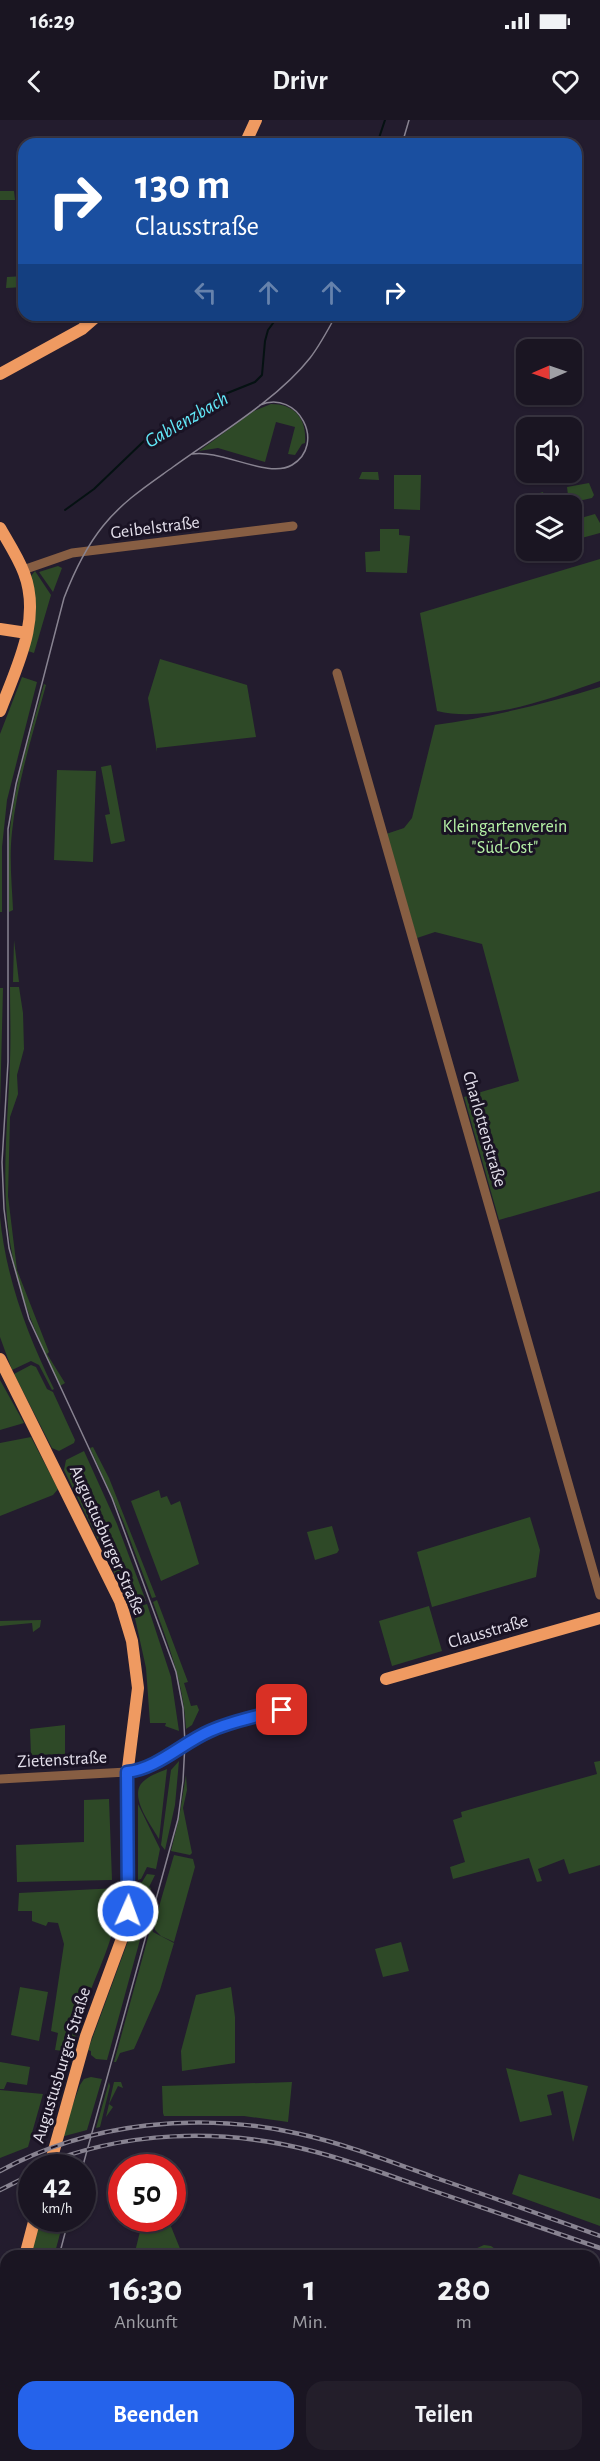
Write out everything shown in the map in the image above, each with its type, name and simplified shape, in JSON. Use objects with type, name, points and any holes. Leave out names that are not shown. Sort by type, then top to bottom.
[{"type":"main road","points":[[248,138],[256,120]]},
{"type":"main road","points":[[0,374],[82,329],[91,321]]},
{"type":"main road","points":[[0,528],[23,570],[30,602],[23,653],[0,711]]},
{"type":"main road","points":[[0,629],[27,633]]},
{"type":"main road","name":"Augustusburger Straße","points":[[0,1359],[114,1588],[127,1623],[137,1672],[138,1688],[127,1772],[129,1883],[127,1921],[86,2036],[53,2154]]},
{"type":"main road","name":"Clausstraße","points":[[386,1679],[600,1618]]},
{"type":"main road","points":[[127,1772],[158,1761],[181,1745],[211,1730],[282,1710]]},
{"type":"main road","points":[[27,2250],[31,2232]]},
{"type":"street","name":"Geibelstraße","points":[[23,570],[72,553],[293,526]]},
{"type":"street","name":"Charlottenstraße","points":[[337,673],[600,1595]]},
{"type":"street","name":"Zietenstraße","points":[[0,1779],[127,1772]]},
{"type":"green space","points":[[0,191],[14,191],[15,200],[0,200]]},
{"type":"green space","points":[[18,276],[18,287],[6,288],[7,277]]},
{"type":"green space","points":[[271,404],[293,410],[301,420],[305,443],[295,455],[288,454],[295,427],[276,422],[265,462],[218,448],[199,451],[254,411]]},
{"type":"green space","points":[[362,472],[378,472],[379,480],[359,479]]},
{"type":"green space","points":[[394,475],[421,475],[420,510],[394,509]]},
{"type":"green space","points":[[589,483],[594,495],[592,498],[582,500],[582,495],[568,495],[567,487]]},
{"type":"green space","points":[[595,514],[600,523],[600,533],[582,538],[582,518]]},
{"type":"green space","points":[[380,529],[399,529],[399,535],[410,536],[407,573],[366,572],[365,552],[380,551]]},
{"type":"green space","points":[[600,559],[600,681],[520,707],[477,714],[437,711],[420,613]]},
{"type":"green space","points":[[58,566],[62,568],[53,592],[39,572]]},
{"type":"green space","points":[[35,571],[51,595],[34,653],[28,651],[31,576]]},
{"type":"green space","points":[[160,659],[247,685],[256,737],[157,748],[157,752],[148,698]]},
{"type":"green space","points":[[22,677],[37,682],[7,800],[2,847],[2,912],[0,912],[0,734]]},
{"type":"green space","points":[[44,684],[46,685],[26,758],[14,814],[11,852],[13,910],[9,912],[9,850],[12,811],[24,756]]},
{"type":"green space","name":"Kleingartenverein \"Süd-Ost\"","points":[[600,687],[600,1191],[499,1220],[464,1097],[519,1081],[482,944],[435,932],[417,938],[386,834],[404,828],[412,818],[435,725],[518,709]]},
{"type":"green space","points":[[111,765],[125,841],[111,844],[105,815],[110,814],[101,767]]},
{"type":"green space","points":[[57,770],[96,771],[93,862],[54,860]]},
{"type":"green space","points":[[14,940],[19,982],[13,982]]},
{"type":"green space","points":[[10,987],[19,987],[23,1013],[24,1049],[17,1075],[18,1094],[10,1117],[8,1196],[17,1270],[49,1352],[47,1354],[65,1383],[60,1386],[24,1301],[11,1248],[5,1178]]},
{"type":"green space","points":[[0,988],[3,988],[0,1109]]},
{"type":"green space","points":[[0,1217],[7,1262],[19,1305],[54,1389],[52,1390],[39,1365],[31,1361],[12,1370],[0,1337]]},
{"type":"green space","points":[[31,1365],[36,1367],[47,1389],[53,1392],[75,1440],[74,1443],[59,1451],[52,1448],[14,1374]]},
{"type":"green space","points":[[0,1380],[24,1423],[0,1430]]},
{"type":"green space","points":[[31,1437],[58,1489],[53,1495],[0,1516],[0,1443]]},
{"type":"green space","points":[[93,1447],[109,1478],[156,1597],[152,1598],[123,1521],[90,1448]]},
{"type":"green space","points":[[84,1451],[117,1524],[146,1601],[128,1601],[64,1470],[66,1460]]},
{"type":"green space","points":[[159,1490],[161,1498],[167,1496],[171,1505],[180,1501],[199,1564],[161,1581],[131,1501]]},
{"type":"green space","points":[[530,1517],[540,1550],[536,1577],[432,1607],[417,1552]]},
{"type":"green space","points":[[332,1526],[339,1550],[337,1553],[315,1560],[307,1532]]},
{"type":"green space","points":[[157,1600],[188,1682],[184,1683],[191,1706],[197,1705],[199,1710],[192,1725],[186,1729],[179,1680],[153,1602]]},
{"type":"green space","points":[[147,1604],[171,1677],[179,1731],[165,1726],[166,1723],[150,1723],[146,1668],[133,1609]]},
{"type":"green space","points":[[429,1606],[442,1651],[392,1666],[379,1621]]},
{"type":"green space","points":[[41,1620],[40,1627],[33,1632],[32,1623],[0,1626],[0,1621]]},
{"type":"green space","points":[[65,1725],[65,1754],[31,1755],[30,1729]]},
{"type":"green space","points":[[179,1761],[175,1805],[165,1850],[161,1845],[171,1770]]},
{"type":"green space","points":[[600,1761],[600,1865],[569,1874],[564,1859],[538,1869],[542,1881],[537,1882],[529,1858],[453,1879],[450,1867],[465,1862],[453,1820],[462,1817],[461,1812],[597,1774],[594,1762]]},
{"type":"green space","points":[[167,1769],[159,1839],[142,1809],[138,1793],[145,1780]]},
{"type":"green space","points":[[186,1775],[187,1790],[183,1808],[192,1853],[190,1855],[171,1851]]},
{"type":"green space","points":[[109,1799],[112,1880],[17,1882],[16,1845],[84,1842],[84,1800]]},
{"type":"green space","points":[[138,1804],[160,1849],[156,1869],[147,1867],[141,1879],[138,1880]]},
{"type":"green space","points":[[174,1855],[193,1859],[195,1867],[174,1942],[161,1936],[155,1930],[154,1924]]},
{"type":"green space","points":[[147,1874],[155,1875],[149,1887],[151,1888],[147,1901],[138,1898],[138,1883],[142,1882]]},
{"type":"green space","points":[[118,1888],[112,1934],[86,2003],[71,2052],[55,2050],[58,2033],[51,2031],[64,1944],[58,1923],[48,1922],[46,1926],[32,1921],[32,1911],[18,1911],[19,1893]]},
{"type":"green space","points":[[135,1902],[149,1907],[107,2060],[96,2059],[88,2050],[131,1933]]},
{"type":"green space","points":[[152,1923],[153,1932],[174,1943],[160,1990],[134,2049],[120,2053],[114,2062]]},
{"type":"green space","points":[[401,1942],[409,1971],[383,1977],[375,1949]]},
{"type":"green space","points":[[20,1987],[48,1992],[39,2041],[11,2035]]},
{"type":"green space","points":[[231,1987],[235,2017],[235,2063],[182,2071],[181,2051],[196,1995]]},
{"type":"green space","points":[[0,2062],[30,2067],[27,2085],[7,2082],[4,2089],[0,2089]]},
{"type":"green space","points":[[506,2068],[588,2086],[573,2142],[563,2091],[547,2095],[552,2115],[520,2122]]},
{"type":"green space","points":[[91,2077],[102,2079],[87,2130],[61,2137],[80,2085],[84,2079]]},
{"type":"green space","points":[[109,2082],[100,2127],[96,2128]]},
{"type":"green space","points":[[114,2082],[121,2082],[123,2088],[118,2086],[109,2104],[113,2107],[106,2117]]},
{"type":"green space","points":[[292,2082],[288,2122],[244,2116],[164,2116],[163,2113],[162,2086]]},
{"type":"green space","points":[[0,2090],[43,2094],[28,2147],[0,2158]]},
{"type":"green space","points":[[519,2174],[600,2199],[600,2226],[512,2194]]},
{"type":"green space","points":[[36,2232],[60,2232],[56,2250],[32,2250]]},
{"type":"green space","points":[[140,2232],[173,2232],[181,2250],[135,2250]]},
{"type":"green space","points":[[484,2245],[497,2250],[473,2250]]},
{"type":"waterway","name":"Gablenzbach","points":[[379,138],[385,120]]},
{"type":"waterway","name":"Gablenzbach","points":[[65,510],[94,489],[145,440],[161,433],[215,398],[255,382],[262,375],[265,341],[268,330],[275,321]]},
{"type":"tram line","points":[[404,138],[409,120]]},
{"type":"tram line","points":[[86,2154],[178,1819],[185,1743],[183,1708],[176,1672],[112,1498],[29,1319],[9,1248],[4,1209],[2,1162],[8,1062],[8,829],[16,784],[64,598],[91,542],[111,517],[136,494],[264,403],[281,388],[310,358],[333,321]]},
{"type":"tram line","points":[[192,454],[216,456],[270,468],[292,465],[302,456],[307,445],[307,433],[303,421],[296,411],[286,405],[274,402],[260,405]]},
{"type":"tram line","points":[[61,2250],[65,2232]]},
{"type":"railway","points":[[0,2171],[35,2154],[71,2141],[146,2125],[224,2123],[262,2127],[317,2138],[350,2148],[600,2236]]},
{"type":"railway","points":[[72,2154],[103,2146],[174,2136],[209,2136],[281,2144],[344,2160],[600,2248]]},
{"type":"railway","points":[[0,2190],[18,2181]]},
{"type":"route","points":[[128,1911],[127,1772],[158,1761],[181,1745],[211,1730],[282,1710]]}]
